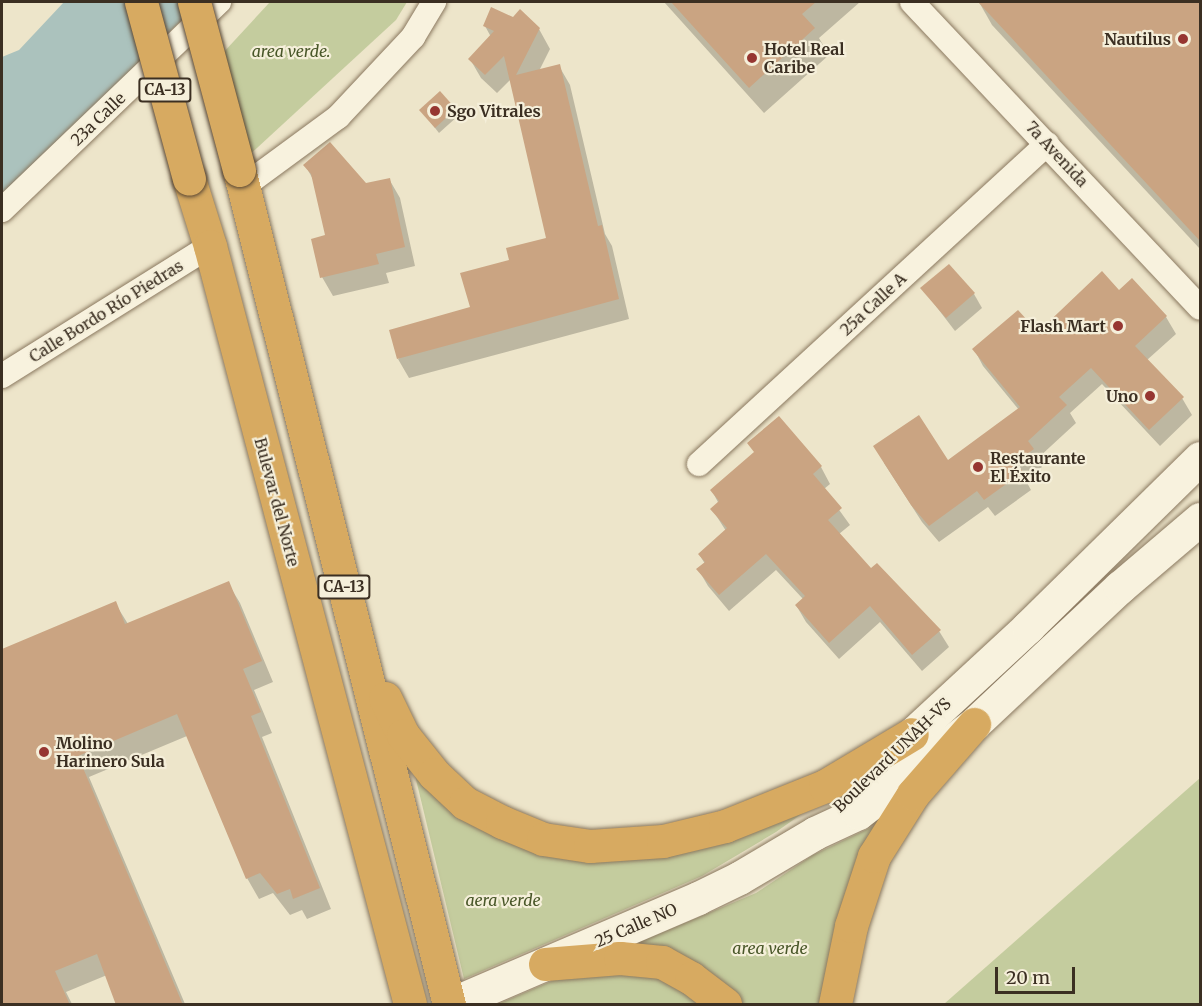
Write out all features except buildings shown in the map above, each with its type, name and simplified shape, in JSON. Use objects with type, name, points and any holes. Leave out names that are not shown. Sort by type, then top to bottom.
[{"type":"highway","name":"Bulevar del Norte","points":[[141,2],[189,179],[210,246],[410,1005]]},
{"type":"highway","name":"CA-13","points":[[194,2],[242,178],[450,1005]]},
{"type":"highway","points":[[359,645],[403,735],[434,774],[465,802],[502,822],[543,839],[590,846],[652,842],[725,826],[825,786],[912,734]]},
{"type":"highway","points":[[835,1005],[851,926],[874,856],[913,794],[974,724]]},
{"type":"highway","points":[[536,968],[620,958],[662,962],[691,978],[725,1005]]},
{"type":"main road","name":"Boulevard UNAH-VS","points":[[815,833],[844,798],[1028,627],[1200,458]]},
{"type":"main road","name":"Boulevard UNAH-VS","points":[[815,833],[858,813],[974,724],[1120,587],[1200,519]]},
{"type":"main road","name":"25 Calle NO","points":[[450,1005],[699,898],[739,878],[815,833]]},
{"type":"street","name":"23a Calle","points":[[2,210],[219,2]]},
{"type":"street","points":[[242,178],[338,117],[412,37],[434,2]]},
{"type":"street","name":"7a Avenida","points":[[912,2],[1200,308]]},
{"type":"street","name":"25a Calle A","points":[[699,464],[1047,144]]},
{"type":"street","name":"Calle Bordo Río Piedras","points":[[3,374],[210,246]]},
{"type":"green space","name":"area verde.","points":[[270,2],[407,2],[396,20],[245,159],[222,54]]},
{"type":"green space","name":"aera verde","points":[[413,767],[521,848],[813,806],[776,832],[702,876],[464,979]]},
{"type":"green space","points":[[1200,778],[1200,1004],[944,1004]]},
{"type":"green space","name":"area verde","points":[[878,824],[821,1004],[737,1004],[630,946],[756,893],[813,855]]},
{"type":"green space","points":[[573,972],[660,974],[707,1004],[498,1004]]},
{"type":"water","points":[[64,2],[200,2],[2,195],[2,57],[19,50]]},
{"type":"place","name":"Nautilus","points":[[1183,39]]},
{"type":"place","name":"Hotel Real Caribe","points":[[752,58]]},
{"type":"place","name":"Sgo Vitrales","points":[[435,111]]},
{"type":"place","name":"Flash Mart","points":[[1118,326]]},
{"type":"place","name":"Uno","points":[[1150,396]]},
{"type":"place","name":"Restaurante El Éxito","points":[[978,467]]},
{"type":"place","name":"Molino Harinero Sula","points":[[44,752]]}]
